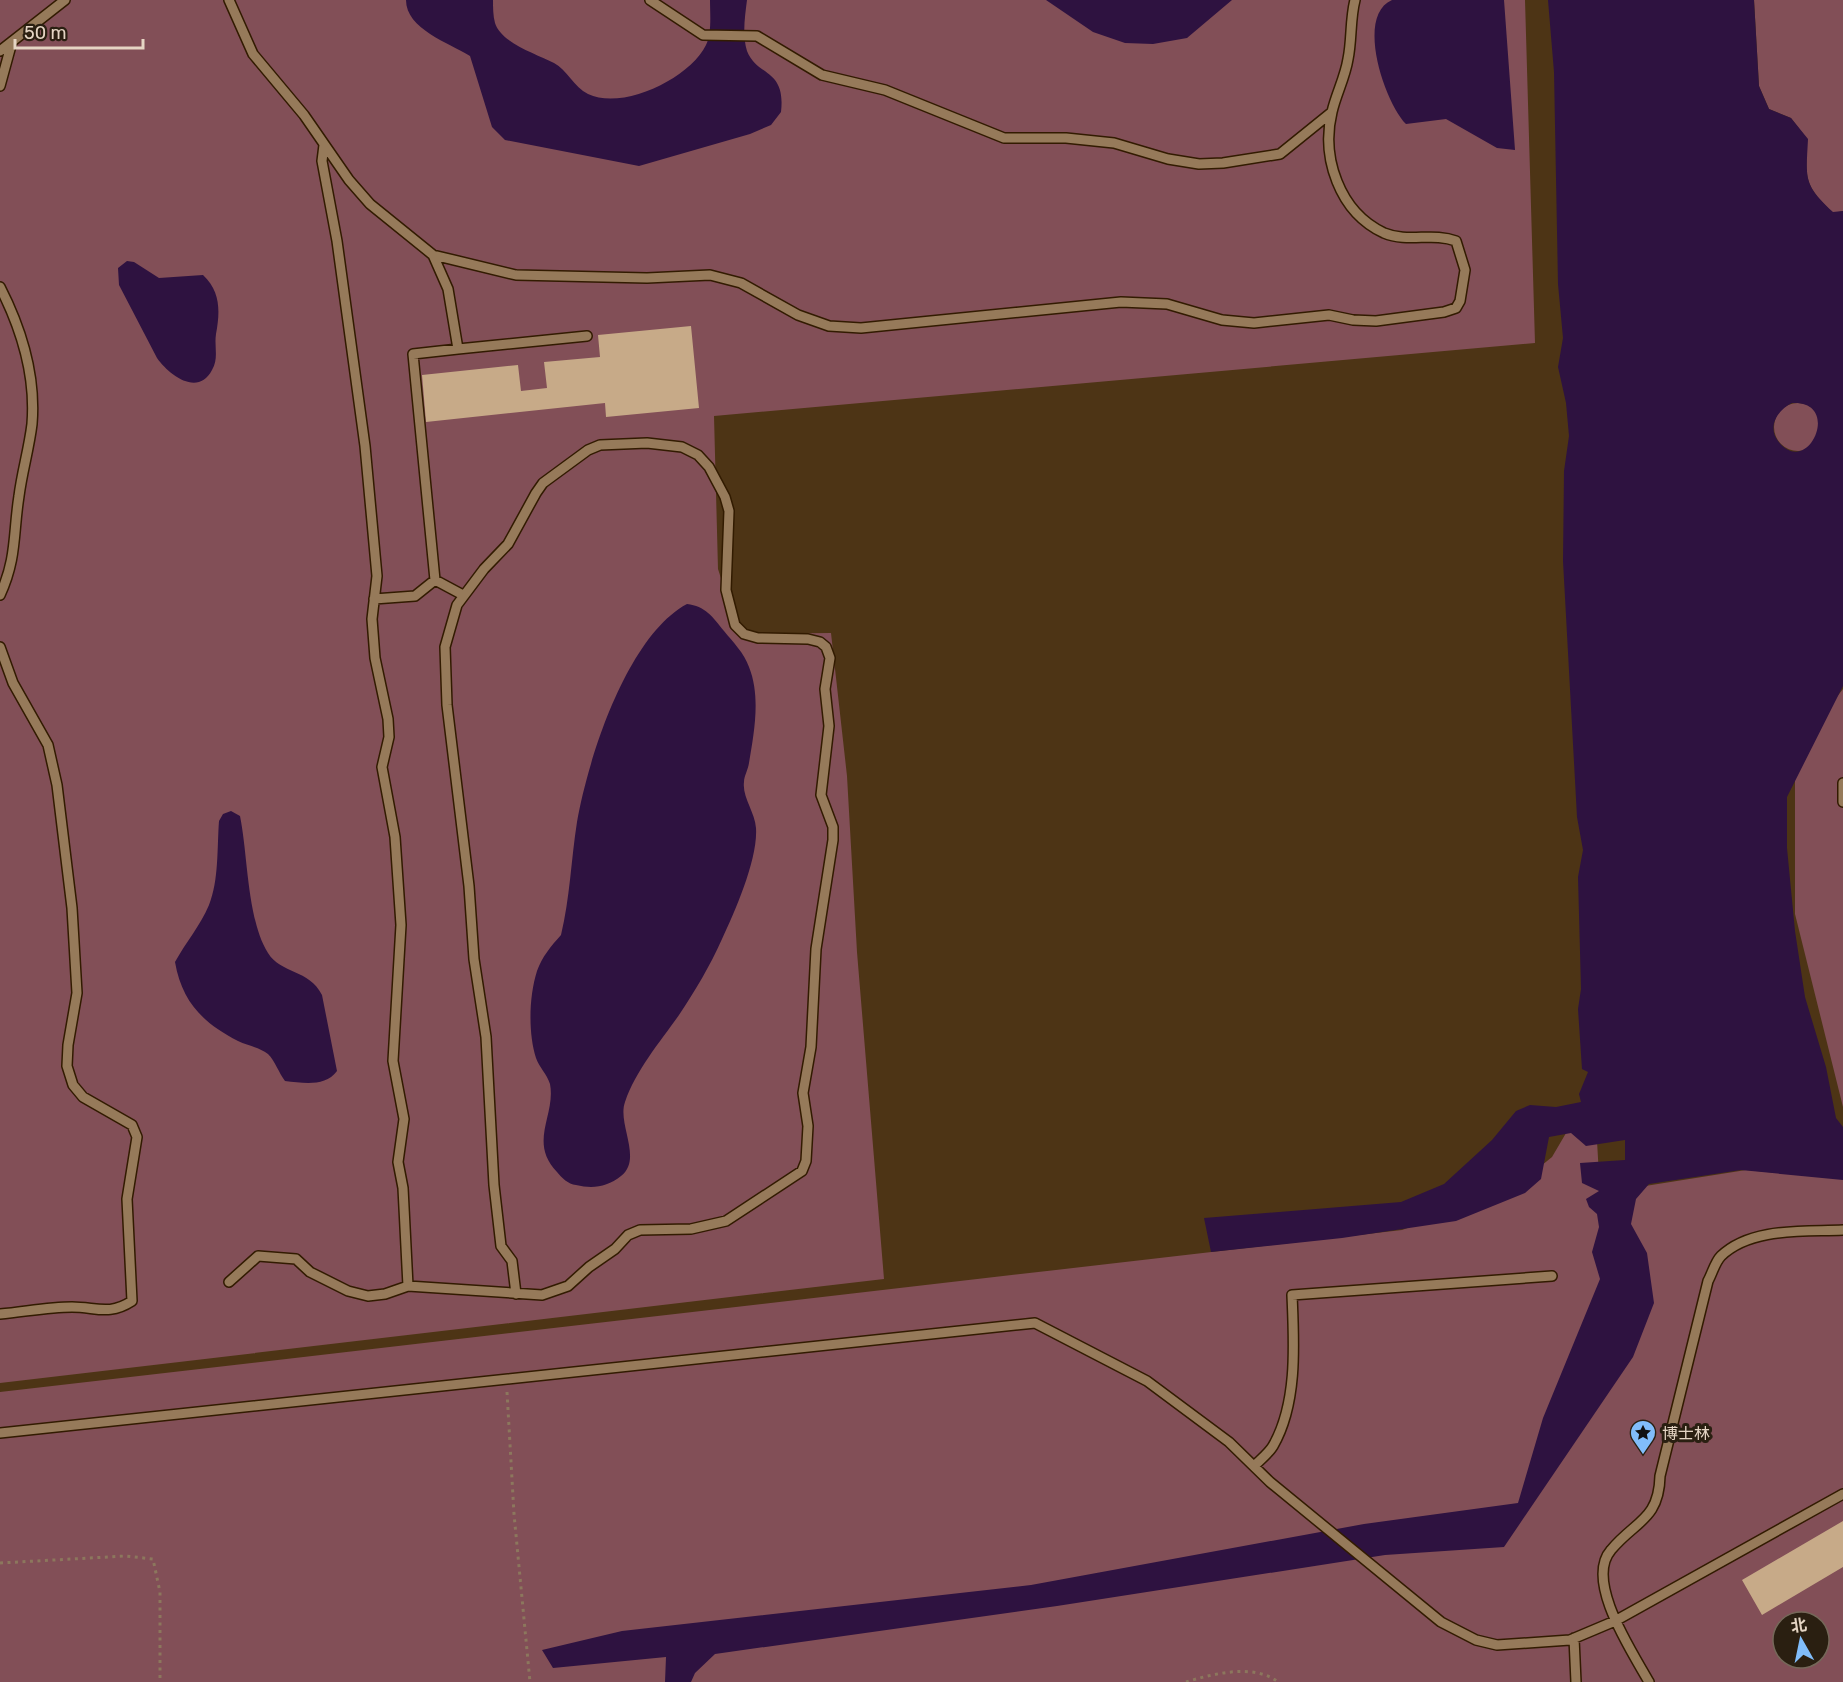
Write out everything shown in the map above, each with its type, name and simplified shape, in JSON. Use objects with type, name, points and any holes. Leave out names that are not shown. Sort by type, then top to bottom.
[{"type":"lane","points":[[0,51],[65,0]]},
{"type":"lane","points":[[229,0],[253,54],[304,116],[324,146],[370,204],[434,255],[516,275],[636,278],[711,275],[741,283],[798,315],[829,326],[861,328],[1121,302],[1167,304],[1222,320],[1254,323],[1329,315],[1353,320],[1376,321],[1444,312],[1456,308],[1460,301],[1465,270],[1456,241],[1445,237],[1401,238],[1382,232],[1354,208],[1340,191],[1332,172],[1329,136],[1332,112],[1348,58],[1355,0]]},
{"type":"lane","points":[[650,0],[703,35],[749,34],[788,52],[822,75],[885,90],[1004,138],[1019,140],[1066,138],[1114,143],[1168,159],[1199,164],[1280,154],[1332,112]]},
{"type":"lane","points":[[0,86],[3,68],[12,42]]},
{"type":"lane","points":[[324,146],[322,161],[337,241],[365,446],[377,576],[372,619],[375,658],[388,719],[389,737],[382,767],[395,837],[401,925],[392,1042],[393,1061],[404,1119],[398,1162],[405,1207],[408,1286]]},
{"type":"lane","points":[[434,255],[448,289],[458,349]]},
{"type":"lane","points":[[0,287],[24,344],[33,388],[32,424],[19,496],[14,556],[0,595]]},
{"type":"lane","points":[[435,580],[413,354],[586,336]]},
{"type":"lane","points":[[229,1282],[258,1256],[296,1259],[310,1272],[348,1291],[368,1296],[386,1294],[408,1286],[516,1294],[542,1295],[568,1286],[628,1235],[640,1230],[691,1229],[726,1221],[802,1171],[806,1161],[808,1126],[803,1093],[811,1047],[816,949],[833,827],[821,795],[828,726],[825,689],[830,658],[826,647],[820,642],[808,639],[758,638],[744,634],[735,625],[726,590],[729,511],[725,497],[709,466],[698,455],[682,447],[620,443],[600,445],[588,450],[543,483],[508,544],[463,595],[449,625],[445,647],[447,705],[470,886],[474,959],[486,1036],[494,1185],[501,1246],[512,1261],[516,1294]]},
{"type":"lane","points":[[374,599],[415,596],[435,580]]},
{"type":"lane","points":[[435,580],[463,595]]},
{"type":"lane","points":[[0,647],[13,683],[48,745],[57,784],[72,908],[77,993],[68,1045],[70,1076],[73,1085],[83,1097],[132,1125],[137,1137],[127,1199],[132,1301],[120,1309],[106,1311],[72,1307],[0,1314]]},
{"type":"lane","points":[[1843,783],[1843,802]]},
{"type":"lane","points":[[1649,1682],[1615,1621],[1605,1591],[1604,1563],[1610,1551],[1651,1512],[1660,1494],[1660,1476],[1708,1281],[1719,1257],[1736,1246],[1762,1235],[1843,1230]]},
{"type":"lane","points":[[1254,1466],[1273,1446],[1289,1398],[1294,1330],[1292,1295],[1552,1276]]},
{"type":"lane","points":[[0,1433],[1035,1323],[1147,1381],[1229,1442],[1254,1466],[1441,1622],[1476,1640],[1497,1645],[1574,1638],[1615,1621],[1843,1494]]},
{"type":"lane","points":[[1574,1638],[1576,1682]]},
{"type":"path","points":[[506,1379],[514,1514],[530,1682]]},
{"type":"path","points":[[0,1563],[125,1556],[153,1559],[160,1592],[160,1682]]},
{"type":"path","points":[[1186,1682],[1216,1673],[1268,1674],[1278,1682]]},
{"type":"shaded area","points":[[0,0],[1525,0],[1535,343],[714,416],[718,569],[739,634],[831,633],[847,776],[857,952],[884,1279],[0,1383]]},
{"type":"shaded area","points":[[406,0],[493,0],[495,23],[504,36],[520,47],[559,66],[588,94],[602,98],[619,98],[654,88],[686,69],[698,57],[709,35],[710,0],[747,0],[745,45],[757,65],[775,80],[781,98],[781,112],[771,125],[750,134],[639,166],[505,140],[492,127],[470,56],[421,27],[408,10]]},
{"type":"shaded area","points":[[1046,0],[1232,0],[1187,38],[1153,44],[1125,43],[1093,32]]},
{"type":"shaded area","points":[[1392,0],[1504,0],[1515,150],[1497,148],[1446,119],[1406,124],[1390,98],[1377,60],[1376,23],[1381,9]]},
{"type":"shaded area","points":[[1548,0],[1754,0],[1759,86],[1769,109],[1791,118],[1808,139],[1807,172],[1811,187],[1833,212],[1843,211],[1843,686],[1787,797],[1787,848],[1795,931],[1805,997],[1826,1067],[1836,1118],[1843,1127],[1843,1180],[1741,1170],[1649,1184],[1636,1199],[1631,1224],[1647,1253],[1654,1303],[1633,1357],[1504,1547],[1385,1555],[1057,1606],[715,1654],[695,1673],[691,1682],[665,1682],[666,1657],[553,1668],[542,1650],[622,1631],[1031,1585],[1364,1524],[1518,1503],[1543,1418],[1600,1279],[1592,1252],[1599,1227],[1597,1214],[1589,1207],[1586,1199],[1599,1191],[1582,1183],[1580,1163],[1625,1160],[1625,1140],[1586,1146],[1571,1133],[1549,1137],[1541,1179],[1525,1193],[1456,1221],[1342,1238],[1211,1252],[1204,1218],[1401,1202],[1444,1184],[1492,1140],[1516,1111],[1530,1105],[1556,1107],[1581,1102],[1579,1094],[1588,1072],[1582,1069],[1578,1009],[1581,989],[1578,877],[1583,850],[1577,817],[1563,561],[1564,471],[1569,436],[1566,403],[1558,367],[1563,338],[1558,284],[1554,72]],"holes":[[[1792,403],[1807,405],[1816,413],[1818,424],[1815,436],[1809,445],[1800,451],[1789,450],[1778,441],[1774,424],[1782,410]]]},
{"type":"shaded area","points":[[1754,0],[1843,0],[1843,211],[1833,213],[1816,195],[1808,180],[1807,139],[1791,118],[1769,109],[1759,86]]},
{"type":"shaded area","points":[[127,261],[134,262],[159,278],[203,275],[209,282],[218,303],[218,318],[215,361],[206,378],[192,383],[184,380],[169,371],[157,358],[119,285],[118,268]]},
{"type":"shaded area","points":[[1798,403],[1815,410],[1822,427],[1815,444],[1798,451],[1781,444],[1774,427],[1781,410]]},
{"type":"shaded area","points":[[687,604],[704,610],[716,621],[744,657],[753,679],[756,703],[744,788],[756,828],[756,841],[750,869],[739,900],[712,959],[691,997],[635,1079],[625,1102],[623,1111],[630,1151],[627,1169],[616,1180],[605,1185],[582,1186],[570,1183],[563,1178],[549,1161],[545,1150],[545,1128],[551,1095],[550,1084],[537,1061],[533,1048],[530,1014],[532,992],[541,961],[561,935],[582,796],[590,766],[614,701],[629,670],[646,643],[665,620]]},
{"type":"shaded area","points":[[1843,689],[1843,1107],[1795,914],[1795,750]]},
{"type":"shaded area","points":[[231,811],[240,816],[252,905],[261,939],[274,960],[310,980],[322,995],[337,1071],[326,1080],[307,1083],[285,1081],[268,1054],[238,1041],[205,1019],[189,1000],[178,976],[175,962],[201,920],[212,895],[216,875],[219,821],[223,814]]},
{"type":"shaded area","points":[[1569,1128],[1597,1141],[1599,1175],[1620,1190],[1746,1170],[1843,1179],[1843,1682],[0,1682],[0,1392],[1402,1230],[1510,1191],[1552,1157]]},
{"type":"building","points":[[691,326],[699,408],[606,417],[605,403],[426,422],[422,375],[518,365],[521,391],[547,388],[544,362],[600,357],[598,335]]},
{"type":"building","points":[[1843,1521],[1843,1567],[1762,1615],[1742,1580]]},
{"type":"place","name":"博士林","points":[[1643,1456]]}]
